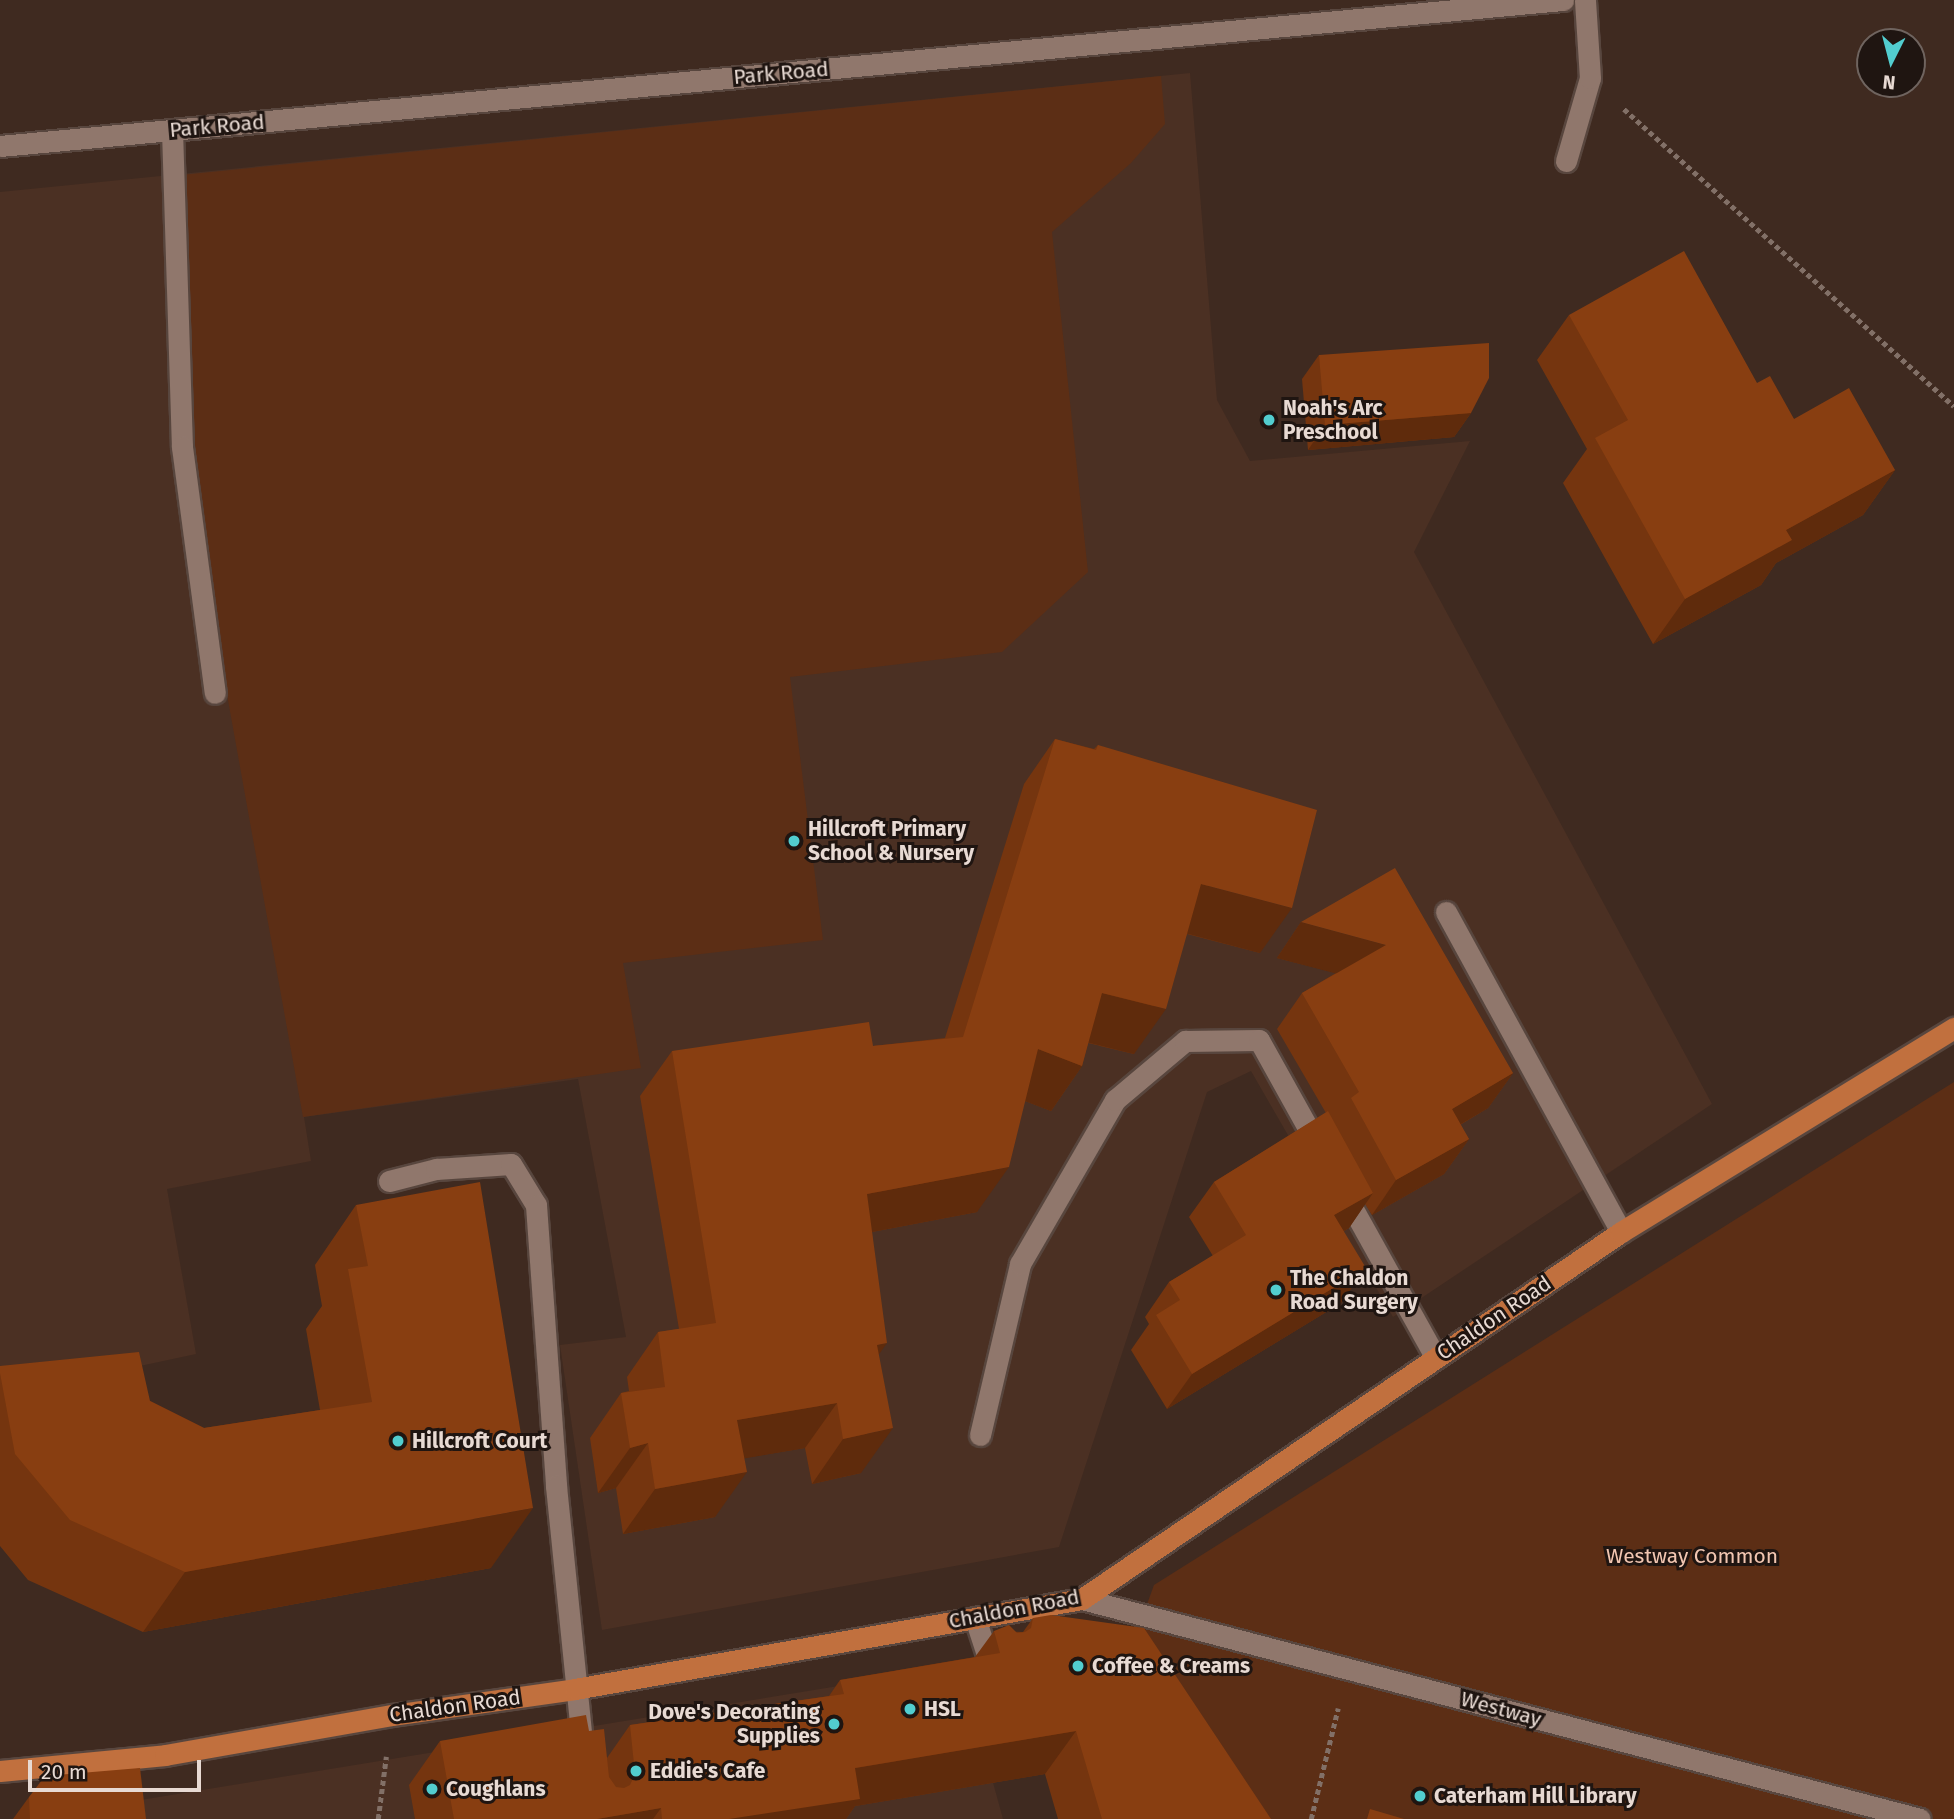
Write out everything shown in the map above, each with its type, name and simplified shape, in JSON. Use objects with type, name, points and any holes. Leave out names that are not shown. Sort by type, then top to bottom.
[{"type":"main road","name":"Chaldon Road","points":[[0,1771],[164,1755],[393,1715],[575,1689],[1082,1599],[1621,1232],[1954,1028]]},
{"type":"street","name":"Park Road","points":[[0,146],[1563,0]]},
{"type":"street","points":[[1566,161],[1590,78],[1585,0]]},
{"type":"street","points":[[172,130],[181,447],[215,693]]},
{"type":"street","points":[[1447,912],[1621,1232]]},
{"type":"street","points":[[980,1435],[1020,1264],[1115,1100],[1185,1041],[1259,1040],[1436,1358]]},
{"type":"street","points":[[389,1181],[436,1169],[511,1164],[536,1205],[575,1689],[585,1767]]},
{"type":"street","name":"Westway","points":[[1082,1599],[1920,1819]]},
{"type":"street","points":[[975,1618],[990,1664]]},
{"type":"path","points":[[1590,78],[1954,406]]},
{"type":"path","points":[[1311,1819],[1348,1668]]},
{"type":"path","points":[[377,1819],[393,1715]]},
{"type":"shaded area","name":"Hillcroft Primary School & Nursery","points":[[1190,73],[1217,400],[1250,461],[1470,441],[1414,552],[1712,1104],[1393,1317],[1251,1071],[1207,1092],[1059,1547],[602,1630],[560,1345],[626,1337],[578,1079],[304,1117],[311,1161],[167,1189],[196,1354],[0,1396],[0,192]]},
{"type":"shaded area","points":[[961,1666],[1003,1819],[14,1819],[116,1804]]},
{"type":"green space","points":[[1161,76],[1165,124],[1131,163],[1052,232],[1088,572],[1002,652],[790,677],[823,940],[623,963],[641,1068],[303,1117],[219,650],[161,177]]},
{"type":"green space","name":"Westway Common","points":[[1954,1082],[1954,1819],[1236,1819],[1129,1654],[1154,1585]]},
{"type":"building","points":[[1684,251],[1757,383],[1770,376],[1794,419],[1849,388],[1895,470],[1786,530],[1792,540],[1685,599],[1595,438],[1628,420],[1569,315]]},
{"type":"building","points":[[1489,343],[1489,378],[1471,413],[1325,425],[1319,355]]},
{"type":"building","points":[[1055,739],[1096,750],[1098,745],[1317,810],[1292,908],[1201,884],[1166,1009],[1102,993],[1082,1066],[1038,1049],[1009,1167],[867,1194],[887,1343],[877,1345],[893,1428],[843,1439],[837,1403],[737,1420],[747,1472],[655,1489],[648,1443],[630,1448],[621,1393],[665,1387],[658,1332],[716,1323],[672,1051],[869,1022],[873,1046],[963,1037]]},
{"type":"building","points":[[1395,868],[1513,1073],[1452,1109],[1469,1139],[1396,1180],[1351,1098],[1359,1092],[1302,993],[1386,945],[1301,922]]},
{"type":"building","points":[[1328,1111],[1373,1193],[1334,1215],[1366,1268],[1192,1374],[1156,1315],[1180,1300],[1169,1282],[1246,1235],[1214,1182]]},
{"type":"building","points":[[480,1182],[533,1508],[185,1572],[70,1520],[15,1454],[0,1366],[139,1352],[150,1401],[204,1428],[372,1402],[348,1269],[368,1266],[356,1205]]},
{"type":"building","points":[[1051,1615],[1144,1628],[1271,1819],[1102,1819],[1076,1731],[855,1768],[860,1799],[729,1819],[662,1819],[661,1808],[597,1819],[454,1819],[440,1741],[586,1715],[589,1731],[604,1729],[609,1777],[616,1787],[624,1788],[630,1785],[635,1774],[630,1725],[844,1694],[840,1680],[1000,1653],[994,1631],[1009,1625],[1017,1633],[1025,1632],[1031,1628],[1033,1618]]},
{"type":"building","points":[[140,1768],[146,1819],[30,1819],[29,1797],[45,1776]]},
{"type":"building","points":[[1370,1809],[1404,1819],[1367,1819]]},
{"type":"place","name":"Noah's Arc Preschool","points":[[1269,420]]},
{"type":"place","name":"Hillcroft Primary School & Nursery","points":[[794,841]]},
{"type":"place","name":"The Chaldon Road Surgery","points":[[1276,1290]]},
{"type":"place","name":"Hillcroft Court","points":[[398,1441]]},
{"type":"place","name":"Coffee & Creams","points":[[1078,1666]]},
{"type":"place","name":"HSL","points":[[910,1709]]},
{"type":"place","name":"Dove's Decorating Supplies","points":[[834,1724]]},
{"type":"place","name":"Eddie's Cafe","points":[[636,1771]]},
{"type":"place","name":"Coughlans","points":[[432,1789]]},
{"type":"place","name":"Caterham Hill Library","points":[[1420,1796]]}]
